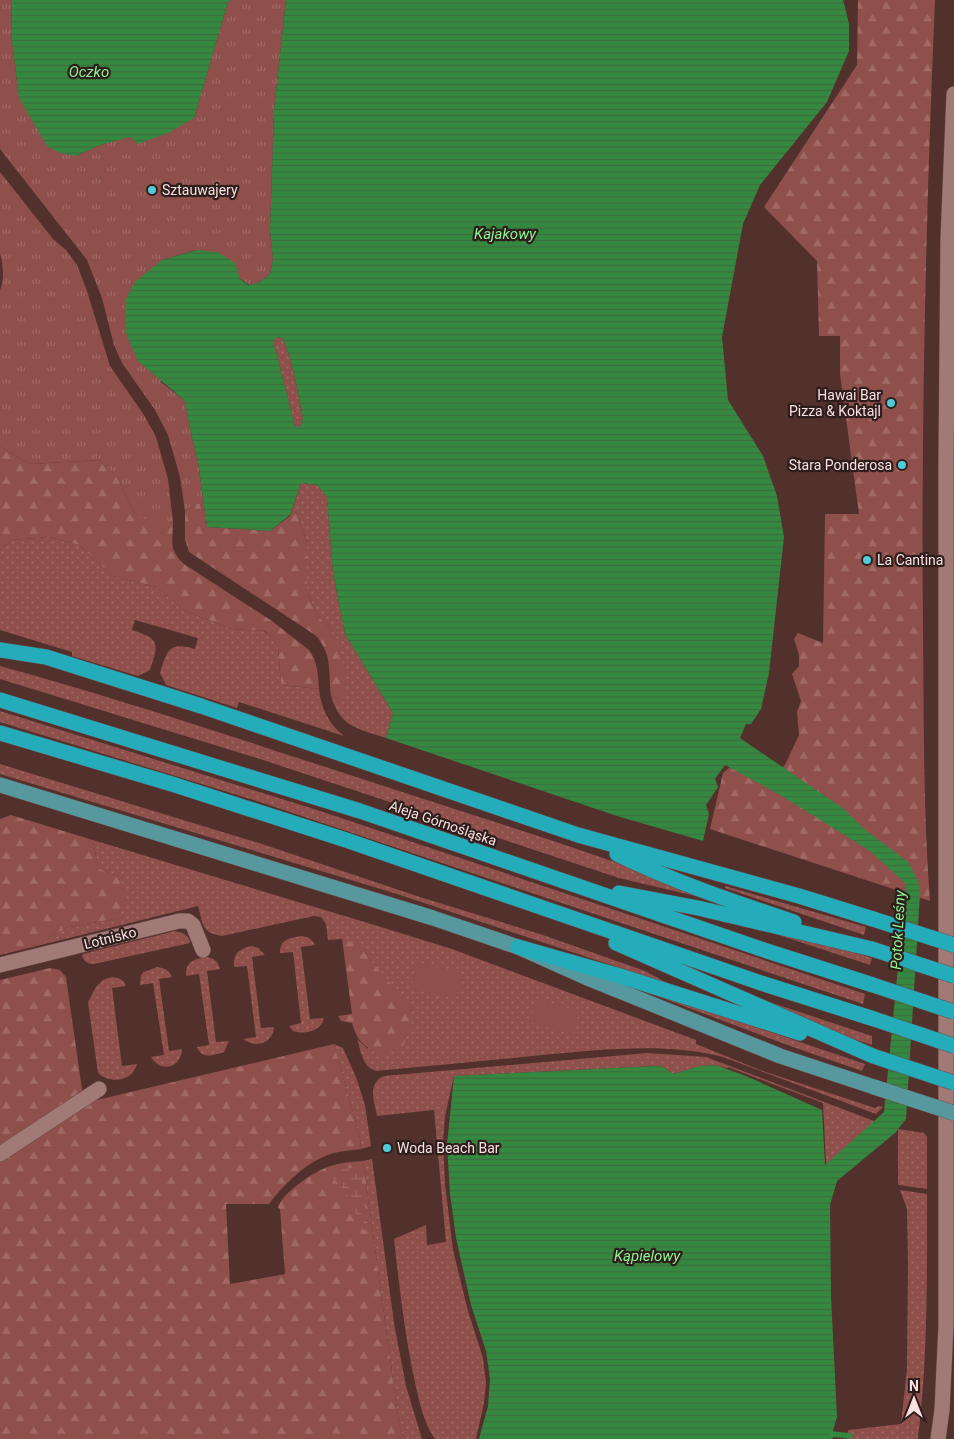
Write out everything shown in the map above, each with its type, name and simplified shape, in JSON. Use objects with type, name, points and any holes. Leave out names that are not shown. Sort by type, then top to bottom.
[{"type":"highway","points":[[0,650],[46,657],[201,706],[578,835],[872,919],[954,945]]},
{"type":"highway","name":"Aleja Górnośląska","points":[[0,700],[360,811],[559,881],[954,1012]]},
{"type":"highway","points":[[0,733],[172,784],[337,837],[761,983],[954,1046]]},
{"type":"highway","points":[[578,835],[640,865],[705,891],[954,976]]},
{"type":"highway","points":[[559,881],[698,908],[872,949]]},
{"type":"highway","points":[[525,903],[872,1056]]},
{"type":"highway","points":[[518,947],[620,976],[954,1083]]},
{"type":"main road","points":[[0,785],[390,904],[518,947],[750,1044],[954,1113]]},
{"type":"street","points":[[938,1439],[942,1410],[946,1325],[946,463],[948,239],[954,94]]},
{"type":"street","points":[[0,644],[46,657]]},
{"type":"street","name":"Lotnisko","points":[[0,965],[179,920],[188,921],[193,925],[203,950]]},
{"type":"street","points":[[0,1154],[99,1089]]},
{"type":"green space","points":[[0,0],[12,0],[11,33],[19,98],[76,156],[100,145],[194,118],[228,2],[231,0],[286,0],[274,110],[270,231],[273,260],[270,274],[260,282],[250,285],[196,250],[162,260],[161,382],[185,401],[198,462],[207,527],[200,504],[193,504],[185,511],[180,477],[168,435],[155,410],[122,363],[114,345],[102,298],[87,260],[0,149]]},
{"type":"green space","points":[[858,0],[935,0],[929,157],[923,472],[924,765],[930,901],[710,829],[723,773],[735,763],[765,783],[785,765],[799,735],[797,712],[801,701],[792,674],[799,666],[799,655],[794,639],[798,633],[823,643],[825,514],[859,514],[840,374],[840,336],[819,336],[817,261],[764,207],[857,65]]},
{"type":"green space","points":[[0,172],[53,239],[66,250],[77,265],[110,366],[144,415],[156,437],[168,479],[173,521],[171,524],[157,525],[135,514],[117,477],[99,460],[30,464],[0,447],[0,290],[3,282],[3,272],[0,254]]},
{"type":"green space","points":[[276,337],[283,339],[289,354],[303,418],[300,427],[295,427],[273,342]]},
{"type":"green space","points":[[0,447],[30,464],[99,460],[117,477],[135,514],[171,524],[173,521],[173,549],[184,564],[272,621],[309,650],[316,664],[319,689],[281,685],[278,648],[270,635],[264,631],[232,629],[185,611],[156,587],[113,576],[79,545],[50,537],[12,540],[0,550]]},
{"type":"green space","points":[[301,483],[317,485],[327,497],[333,573],[345,634],[393,713],[386,738],[358,729],[345,721],[335,707],[331,696],[338,699],[335,634],[318,616],[307,593],[307,543],[297,513],[292,510]]},
{"type":"green space","points":[[193,504],[200,504],[207,527],[270,531],[290,516],[292,510],[297,513],[307,543],[307,593],[318,616],[335,634],[346,676],[345,693],[338,699],[331,696],[327,656],[321,642],[315,635],[189,552],[185,539],[185,511]]},
{"type":"green space","points":[[50,537],[79,545],[113,576],[156,587],[185,611],[232,629],[263,631],[270,635],[278,648],[281,685],[319,689],[327,716],[344,736],[239,702],[237,708],[166,685],[160,673],[167,653],[170,649],[180,646],[195,649],[198,638],[135,620],[132,630],[152,639],[156,648],[150,670],[138,676],[72,656],[72,652],[0,630],[0,550],[12,540]]},
{"type":"green space","points":[[0,666],[147,709],[518,829],[729,904],[619,878],[257,758],[0,679]]},
{"type":"green space","points":[[0,711],[317,810],[865,994],[863,1004],[260,802],[0,722]]},
{"type":"green space","points":[[0,764],[262,844],[420,897],[540,934],[645,971],[671,985],[394,893],[0,774]]},
{"type":"green space","points":[[11,815],[93,840],[98,868],[119,877],[128,902],[120,906],[120,918],[69,927],[49,937],[45,944],[0,955],[0,819]]},
{"type":"green space","points":[[93,840],[452,949],[696,1040],[696,1044],[760,1070],[875,1108],[883,1107],[876,1114],[723,1057],[700,1052],[655,1048],[610,1049],[376,1071],[371,1069],[365,1062],[357,1039],[368,1049],[371,961],[362,948],[342,939],[328,940],[326,924],[321,917],[314,916],[222,936],[215,935],[206,930],[198,906],[45,944],[49,937],[69,927],[120,918],[119,877],[98,868]]},
{"type":"green space","points":[[725,886],[866,927],[864,935],[725,888]]},
{"type":"green space","points":[[745,924],[852,951],[872,958],[870,965]]},
{"type":"green space","points":[[175,931],[185,935],[190,943],[94,964],[86,962],[82,956],[83,954]]},
{"type":"green space","points":[[302,936],[313,941],[315,945],[301,947],[310,1019],[324,1018],[320,1026],[307,1032],[293,1031],[289,1026],[301,1023],[293,952],[280,953],[280,948],[286,940]]},
{"type":"green space","points":[[342,939],[362,948],[411,1007],[411,1025],[403,1046],[383,1054],[371,1049],[359,1040],[352,1023],[341,1021],[338,1016],[352,1014]]},
{"type":"green space","points":[[252,946],[258,948],[265,955],[252,957],[261,1028],[274,1027],[271,1037],[258,1044],[253,1044],[243,1039],[256,1037],[247,966],[234,967],[238,952]]},
{"type":"green space","points":[[206,957],[215,960],[220,969],[207,971],[216,1042],[229,1041],[224,1052],[209,1056],[202,1054],[197,1047],[209,1045],[199,974],[186,976],[187,967],[191,962]]},
{"type":"green space","points":[[418,962],[462,974],[455,999],[411,988]]},
{"type":"green space","points":[[157,967],[166,970],[172,977],[159,979],[169,1051],[182,1049],[179,1060],[175,1064],[165,1067],[155,1062],[151,1057],[164,1055],[153,983],[140,985],[141,975]]},
{"type":"green space","points":[[50,968],[60,970],[66,977],[84,1103],[334,1044],[360,1138],[361,1149],[328,1155],[308,1165],[283,1187],[269,1204],[226,1204],[230,1284],[285,1274],[280,1209],[278,1208],[280,1203],[297,1185],[319,1171],[330,1166],[363,1161],[399,1423],[404,1439],[0,1439],[0,980]]},
{"type":"green space","points":[[112,977],[120,979],[126,986],[112,988],[122,1066],[137,1064],[126,1078],[114,1080],[103,1077],[98,1073],[88,1002],[96,987],[103,980]]},
{"type":"green space","points":[[724,987],[872,1036],[872,1045],[847,1037]]},
{"type":"green space","points":[[651,992],[865,1064],[862,1071],[649,993]]},
{"type":"green space","points":[[536,999],[579,1011],[573,1034],[530,1022]]},
{"type":"green space","points":[[334,1044],[343,1048],[356,1077],[365,1105],[371,1146],[361,1149],[360,1138]]},
{"type":"green space","points":[[647,1053],[706,1057],[874,1121],[868,1130],[826,1165],[823,1103],[728,1067],[705,1066],[673,1074],[663,1067],[656,1066],[454,1076],[445,1116],[443,1142],[445,1184],[453,1250],[468,1311],[483,1358],[486,1383],[484,1403],[476,1439],[435,1439],[424,1416],[413,1373],[404,1323],[394,1239],[426,1225],[427,1245],[446,1242],[434,1110],[377,1116],[373,1098],[375,1083],[384,1076]]},
{"type":"green space","points":[[898,1129],[924,1133],[927,1137],[927,1189],[898,1185]]},
{"type":"green space","points":[[372,1159],[394,1323],[406,1386],[422,1439],[404,1439],[399,1423],[363,1161]]},
{"type":"green space","points":[[360,1167],[367,1230],[363,1229],[346,1192],[333,1178],[333,1173],[344,1169]]},
{"type":"green space","points":[[900,1190],[927,1194],[925,1346],[918,1438],[847,1439],[848,1430],[901,1424],[907,1369],[908,1263],[907,1209]]},
{"type":"water","name":"Oczko","points":[[12,0],[231,0],[228,2],[194,118],[168,133],[138,144],[130,137],[100,145],[76,156],[60,153],[47,146],[19,98],[11,33]]},
{"type":"water","name":"Kajakowy","points":[[286,0],[843,0],[849,24],[849,51],[827,102],[760,185],[743,224],[722,337],[728,400],[763,456],[777,496],[784,537],[769,673],[761,709],[751,724],[746,724],[740,738],[844,809],[864,829],[908,862],[918,881],[920,894],[906,1119],[895,1133],[837,1181],[830,1205],[831,1296],[837,1417],[832,1434],[833,1439],[479,1439],[488,1406],[490,1379],[486,1351],[471,1305],[456,1238],[450,1194],[447,1144],[454,1076],[656,1066],[663,1067],[673,1074],[700,1066],[716,1065],[746,1076],[822,1110],[825,1165],[884,1112],[906,884],[870,851],[782,796],[725,765],[715,779],[718,787],[706,805],[709,814],[703,841],[617,816],[386,738],[393,713],[345,634],[333,573],[327,497],[317,485],[301,483],[290,515],[270,531],[207,527],[198,462],[185,401],[138,361],[126,333],[126,299],[135,282],[162,260],[197,250],[217,252],[235,263],[240,279],[249,285],[260,282],[270,274],[273,260],[270,231],[274,110]],"holes":[[[277,337],[283,339],[289,354],[303,418],[300,427],[295,427],[273,342]]]},
{"type":"waterway","points":[[832,1434],[850,1436]]},
{"type":"place","name":"Sztauwajery","points":[[152,190]]},
{"type":"place","name":"Hawai Bar Pizza & Koktajl","points":[[891,403]]},
{"type":"place","name":"Stara Ponderosa","points":[[902,465]]},
{"type":"place","name":"La Cantina","points":[[867,560]]},
{"type":"place","name":"Woda Beach Bar","points":[[387,1148]]},
{"type":"water label","name":"Potok Leśny","points":[[898,930]]},
{"type":"water label","name":"Kąpielowy","points":[[647,1256]]}]
